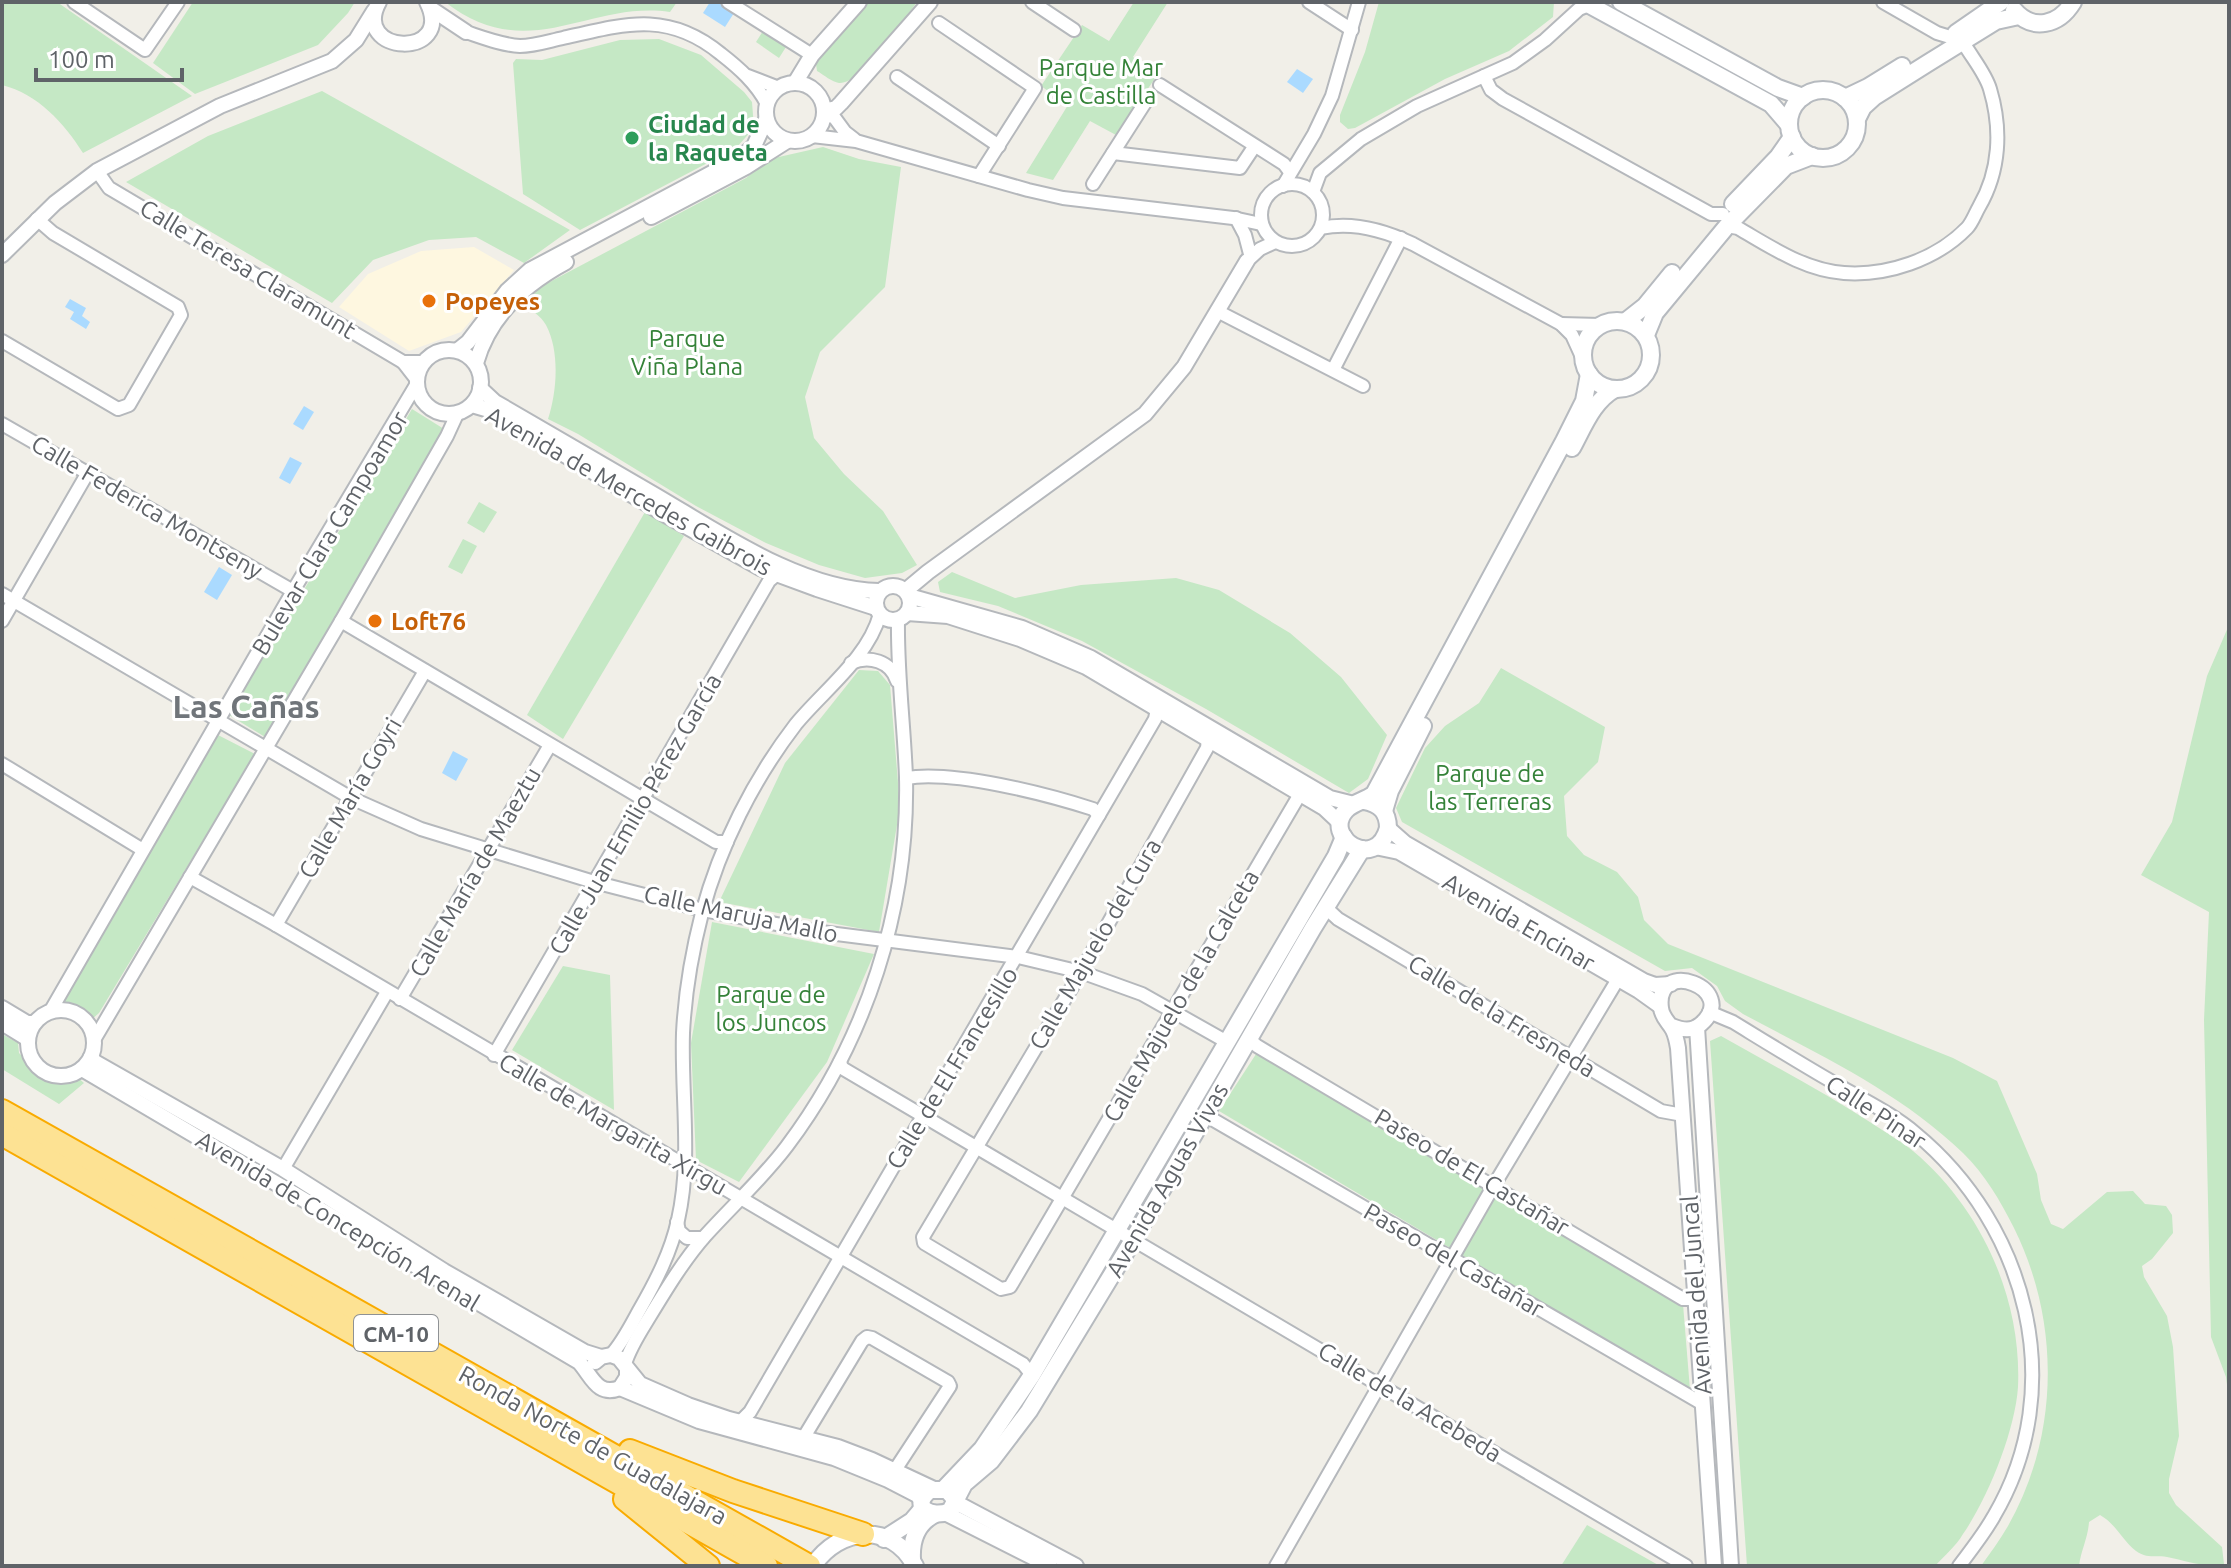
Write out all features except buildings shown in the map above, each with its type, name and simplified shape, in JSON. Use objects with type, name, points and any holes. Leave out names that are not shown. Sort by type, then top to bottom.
[{"type":"highway","name":"Ronda Norte de Guadalajara","points":[[2,1111],[804,1562]]},
{"type":"highway","name":"Ronda Norte de Guadalajara","points":[[2,1134],[766,1566]]},
{"type":"highway","name":"CM-10","points":[[439,1381],[495,1421],[619,1494],[708,1566]]},
{"type":"highway","name":"CM-10","points":[[484,1383],[533,1402],[662,1465],[873,1536]]},
{"type":"main road","points":[[1621,2],[1778,88],[1803,97]]},
{"type":"main road","points":[[1626,321],[1645,306],[1725,220],[1786,166],[1812,156],[1834,156],[1845,150],[1854,139],[1857,119],[1863,107],[2001,2]]},
{"type":"main road","points":[[1845,98],[2014,9],[2037,24],[2046,24],[2067,12],[2073,2]]},
{"type":"main road","points":[[1586,4],[1771,104],[1803,151],[1812,156]]},
{"type":"main road","points":[[1646,335],[1655,312],[1778,157],[1791,131],[1795,105],[1811,92],[1829,90],[1845,98],[1857,119]]},
{"type":"main road","points":[[1527,519],[1604,395],[1638,382],[1647,372],[1652,356],[1646,335],[1626,321],[1600,325],[1588,338],[1582,357],[1589,374],[1602,386],[1615,389]]},
{"type":"main road","points":[[1409,739],[1384,811],[1388,828],[1386,836],[1369,848],[1355,848],[1342,830],[1347,808],[1374,794],[1409,739],[1527,519],[1584,401],[1589,374]]},
{"type":"main road","points":[[1359,803],[1379,806],[1384,811]]},
{"type":"main road","name":"Avenida Aguas Vivas","points":[[914,1563],[911,1544],[914,1536],[982,1449],[1032,1375],[1336,856],[1342,830]]},
{"type":"main road","name":"Avenida Aguas Vivas","points":[[873,1536],[912,1521],[964,1484],[991,1461],[1016,1431],[1133,1240],[1325,907],[1369,848]]},
{"type":"main road","name":"CM-10","points":[[804,1562],[847,1536],[873,1536],[896,1544],[914,1563]]},
{"type":"street","points":[[74,2],[145,50],[178,2]]},
{"type":"street","points":[[728,2],[812,55]]},
{"type":"street","points":[[795,83],[812,55],[859,2]]},
{"type":"street","points":[[824,113],[841,103],[930,2]]},
{"type":"street","points":[[1032,2],[1074,30]]},
{"type":"street","points":[[1309,2],[1352,30]]},
{"type":"street","points":[[905,592],[1145,414],[1170,387],[1248,258],[1262,226],[1261,210],[1269,194],[1283,186],[1295,173],[1332,96],[1359,2]]},
{"type":"street","points":[[1484,76],[1491,90],[1503,99],[1798,262],[1840,273],[1872,274],[1906,266],[1942,247],[1968,227],[1987,193],[1997,161],[1997,121],[1990,86],[1966,47],[1957,38],[1937,33],[1883,2]]},
{"type":"street","points":[[1313,192],[1320,173],[1361,139],[1417,106],[1527,53],[1586,4]]},
{"type":"street","points":[[428,5],[466,32]]},
{"type":"street","points":[[377,6],[374,21],[380,33],[388,41],[403,45],[418,41],[427,32],[432,20],[428,5]]},
{"type":"street","points":[[356,40],[377,6]]},
{"type":"street","points":[[427,32],[446,28],[493,41],[527,46],[630,23],[658,24],[688,31],[745,74],[779,88]]},
{"type":"street","points":[[939,23],[1035,88],[979,176]]},
{"type":"street","points":[[2,255],[37,219],[97,171],[220,106],[332,61],[356,40],[370,33],[380,33]]},
{"type":"street","points":[[745,74],[767,104]]},
{"type":"street","points":[[897,77],[999,146]]},
{"type":"street","points":[[403,362],[425,362],[442,351],[458,350],[468,342],[507,291],[530,270],[740,158],[754,146],[766,120],[767,104],[779,88],[795,83],[815,91],[824,113],[822,124],[812,136],[800,141],[787,141],[776,135],[766,120]]},
{"type":"street","points":[[1160,85],[1284,164],[1313,192],[1323,212],[1341,223],[1401,238],[1561,324],[1572,335],[1582,357]]},
{"type":"street","points":[[1093,184],[1148,98]]},
{"type":"street","points":[[824,113],[834,117],[856,141]]},
{"type":"street","points":[[812,136],[856,141],[1063,198],[1234,218],[1262,226],[1275,242],[1290,247],[1300,246],[1318,234],[1323,212]]},
{"type":"street","points":[[425,362],[417,383],[423,399],[433,408],[449,413],[472,405],[480,388],[476,363],[485,337],[516,297],[540,277],[746,167],[787,141]]},
{"type":"street","points":[[1113,153],[1240,168],[1254,147]]},
{"type":"street","name":"Calle Teresa Claramunt","points":[[97,171],[109,188],[403,362],[417,383]]},
{"type":"street","points":[[1234,218],[1261,210]]},
{"type":"street","points":[[1234,218],[1245,235],[1248,258]]},
{"type":"street","points":[[2,341],[118,409],[129,405],[181,315],[178,307],[53,233],[37,219]]},
{"type":"street","points":[[1321,228],[1341,223]]},
{"type":"street","points":[[1333,370],[1401,238]]},
{"type":"street","points":[[1248,258],[1275,242]]},
{"type":"street","points":[[1217,311],[1363,386]]},
{"type":"street","points":[[1561,324],[1600,325]]},
{"type":"street","points":[[458,350],[476,363]]},
{"type":"street","name":"Bulevar Clara Campoamor","points":[[50,1012],[417,383]]},
{"type":"street","name":"Avenida de Mercedes Gaibrois","points":[[480,388],[495,402],[765,558],[820,579],[862,590],[879,591]]},
{"type":"street","name":"Avenida de Mercedes Gaibrois","points":[[472,405],[489,410],[669,517],[776,575],[878,611]]},
{"type":"street","name":"Bulevar Clara Campoamor","points":[[94,1040],[341,621],[458,412]]},
{"type":"street","name":"Calle Federica Montseny","points":[[2,424],[293,591]]},
{"type":"street","points":[[2,621],[8,598],[87,474]]},
{"type":"street","name":"Calle Juan Emilio Pérez García","points":[[494,1055],[769,581],[776,575]]},
{"type":"street","points":[[1076,1566],[939,1502],[834,1458],[699,1421],[620,1388],[607,1391],[599,1388],[592,1377],[595,1362],[606,1356],[666,1259],[677,1222],[686,1166],[683,1033],[694,947],[703,910],[727,842],[754,789],[785,741],[873,634],[879,591],[886,587],[1022,628],[1091,658],[1330,798],[1359,803]]},
{"type":"street","points":[[620,1388],[627,1377],[626,1367],[673,1278],[703,1238],[787,1146],[840,1062],[874,985],[898,892],[904,839],[906,778],[900,691],[902,616],[910,605],[905,592]]},
{"type":"street","name":"Calle Maruja Mallo","points":[[8,598],[351,798],[408,824],[594,882],[703,910],[797,928],[1018,957],[1081,972],[1142,994],[1227,1042]]},
{"type":"street","points":[[878,611],[886,619],[948,616],[1020,639],[1086,667],[1324,808],[1342,830]]},
{"type":"street","points":[[341,621],[716,842],[727,842]]},
{"type":"street","points":[[851,663],[862,658],[884,663],[895,674],[900,691]]},
{"type":"street","name":"Calle María Goyri","points":[[276,925],[425,671]]},
{"type":"street","name":"Calle de El Francesillo","points":[[740,1422],[750,1412],[1018,957],[1155,719],[1157,709]]},
{"type":"street","name":"Calle Majuelo del Cura","points":[[1062,1198],[1010,1287],[1001,1289],[923,1240],[975,1147],[1081,972],[1207,748],[1208,739]]},
{"type":"street","name":"Calle María de Maeztu","points":[[400,999],[550,745]]},
{"type":"street","points":[[2,764],[143,850]]},
{"type":"street","points":[[906,778],[1004,786],[1078,804],[1093,809],[1099,815]]},
{"type":"street","name":"Calle Majuelo de la Calceta","points":[[1062,1198],[1300,794]]},
{"type":"street","name":"Avenida Encinar","points":[[1388,828],[1405,843],[1623,970],[1655,985],[1671,984]]},
{"type":"street","name":"Avenida Encinar","points":[[1369,848],[1399,852],[1660,1006]]},
{"type":"street","name":"Calle de Margarita Xirgu","points":[[190,877],[1023,1364],[1032,1375]]},
{"type":"street","name":"Calle de la Fresneda","points":[[1325,907],[1338,919],[1661,1111],[1683,1115]]},
{"type":"street","points":[[1276,1566],[1494,1185],[1618,979]]},
{"type":"street","points":[[1686,980],[1700,985],[1709,997],[1709,1012],[1697,1027],[1680,1029],[1666,1021],[1660,1006],[1661,997],[1671,984],[1686,980]]},
{"type":"street","points":[[283,1169],[387,992]]},
{"type":"street","points":[[2,1008],[27,1023],[34,1023],[50,1012],[68,1011],[78,1015],[86,1021],[94,1040],[86,1063],[65,1076],[43,1071],[33,1062],[28,1050],[34,1023]]},
{"type":"street","name":"Calle Pinar","points":[[1709,1012],[1733,1022],[1913,1131],[1966,1182],[2005,1245],[2026,1309],[2032,1373],[2030,1406],[2007,1489],[1995,1515],[1959,1566]]},
{"type":"street","points":[[2,1023],[28,1039]]},
{"type":"street","name":"Avenida del Juncal","points":[[1672,1026],[1678,1048],[1714,1566]]},
{"type":"street","name":"Avenida del Juncal","points":[[1697,1027],[1731,1566]]},
{"type":"street","name":"Paseo de El Castañar","points":[[1249,1039],[1683,1299],[1696,1299]]},
{"type":"street","name":"Avenida de Concepción Arenal","points":[[86,1063],[95,1062],[283,1169],[444,1271],[585,1352],[606,1356]]},
{"type":"street","name":"Calle de la Acebeda","points":[[840,1062],[842,1068],[1686,1566]]},
{"type":"street","name":"Avenida de Concepción Arenal","points":[[86,1063],[579,1362],[592,1377]]},
{"type":"street","name":"Paseo del Castañar","points":[[1205,1115],[1703,1404]]},
{"type":"street","points":[[677,1222],[679,1231],[687,1238],[703,1238]]},
{"type":"street","points":[[804,1437],[862,1341],[872,1338],[950,1386],[895,1470]]},
{"type":"street","points":[[606,1356],[626,1367],[640,1384],[654,1391],[740,1422],[849,1451],[895,1470],[939,1502],[1050,1566]]},
{"type":"shaded area","points":[[474,247],[514,270],[461,332],[409,351],[339,307],[368,274],[421,251]]},
{"type":"green space","points":[[2,2],[57,2],[192,96],[83,153],[49,111],[27,95],[2,85]]},
{"type":"green space","points":[[193,2],[355,2],[318,45],[195,94],[153,63]]},
{"type":"green space","points":[[445,2],[677,2],[670,12],[640,11],[531,31],[504,29],[475,21]]},
{"type":"green space","points":[[866,2],[917,2],[859,74],[839,83],[831,80],[817,71],[816,64]]},
{"type":"green space","name":"Parque Mar de Castilla","points":[[1134,2],[1168,2],[1133,57],[1158,74],[1116,135],[1090,121],[1053,180],[1026,173],[1068,105],[1041,86],[1082,25],[1109,41]]},
{"type":"green space","points":[[1379,2],[1554,2],[1553,17],[1509,51],[1445,79],[1348,129],[1340,122],[1340,115],[1365,52]]},
{"type":"green space","points":[[763,31],[786,47],[779,58],[756,42]]},
{"type":"green space","name":"Ciudad de la Raqueta","points":[[659,39],[701,55],[744,92],[752,102],[754,128],[736,148],[580,230],[523,194],[513,63],[516,59],[542,60],[620,40]]},
{"type":"green space","points":[[322,91],[570,230],[524,263],[476,237],[429,240],[373,260],[332,303],[126,182],[208,136]]},
{"type":"green space","name":"Parque Viña Plana","points":[[823,147],[859,159],[901,167],[885,287],[820,352],[805,397],[814,438],[844,474],[883,511],[917,565],[902,573],[865,578],[819,565],[766,543],[696,506],[548,419],[555,384],[553,347],[544,322],[523,303],[544,285],[746,178],[770,159]]},
{"type":"green space","points":[[412,409],[444,429],[265,737],[229,715]]},
{"type":"green space","points":[[479,502],[497,512],[484,533],[467,523]]},
{"type":"green space","points":[[645,512],[684,536],[563,739],[527,715]]},
{"type":"green space","points":[[463,539],[477,546],[462,574],[448,567]]},
{"type":"green space","points":[[952,572],[1015,598],[1081,585],[1176,578],[1219,590],[1290,633],[1341,677],[1387,735],[1368,779],[1349,793],[1082,641],[998,606],[940,592],[938,582]]},
{"type":"green space","points":[[2229,625],[2229,1400],[2226,1377],[2211,1337],[2204,1020],[2209,912],[2141,875],[2172,822],[2207,676]]},
{"type":"green space","name":"Parque de las Terreras","points":[[1501,668],[1605,727],[1598,762],[1564,796],[1567,836],[1584,855],[1617,872],[1638,897],[1644,920],[1668,944],[1953,1058],[1997,1081],[2037,1174],[2041,1200],[2051,1224],[2063,1229],[2107,1192],[2133,1191],[2145,1204],[2166,1206],[2172,1215],[2173,1233],[2152,1259],[2142,1266],[2144,1277],[2167,1316],[2173,1347],[2179,1436],[2169,1479],[2169,1493],[2176,1505],[2222,1547],[2224,1564],[2202,1565],[2144,1555],[2131,1547],[2100,1515],[2089,1522],[2079,1566],[1981,1566],[2008,1526],[2025,1491],[2045,1416],[2048,1377],[2040,1301],[2029,1264],[2009,1218],[1971,1161],[1939,1131],[1886,1093],[1743,1014],[1725,1001],[1717,986],[1692,968],[1665,971],[1402,822],[1396,808],[1425,748],[1445,726],[1479,703]]},
{"type":"green space","name":"Parque de los Juncos","points":[[859,670],[878,671],[890,685],[900,807],[879,932],[719,902],[785,763]]},
{"type":"green space","points":[[218,735],[255,754],[99,1013],[91,1020],[75,1006],[62,1001]]},
{"type":"green space","name":"Parque de los Juncos","points":[[712,922],[874,954],[827,1062],[739,1182],[696,1160],[691,1043]]},
{"type":"green space","points":[[563,966],[610,975],[614,1110],[512,1050]]},
{"type":"green space","points":[[2,1034],[18,1043],[19,1053],[44,1078],[77,1077],[84,1083],[59,1104],[2,1069]]},
{"type":"green space","points":[[1721,1036],[1836,1101],[1913,1151],[1959,1199],[1992,1257],[2013,1321],[2017,1354],[2016,1404],[1999,1464],[1982,1502],[1960,1538],[1935,1566],[1747,1566],[1710,1041]]},
{"type":"green space","points":[[1258,1051],[1683,1304],[1690,1390],[1219,1111]]},
{"type":"green space","points":[[1587,1525],[1660,1566],[1561,1566]]},
{"type":"water","points":[[710,2],[717,2],[734,13],[725,27],[703,13]]},
{"type":"water","points":[[1297,69],[1313,79],[1303,93],[1287,82]]},
{"type":"water","points":[[70,299],[86,308],[82,316],[90,322],[86,329],[70,319],[74,312],[65,307]]},
{"type":"water","points":[[304,406],[314,412],[303,430],[293,424]]},
{"type":"water","points":[[290,457],[302,463],[290,484],[279,478]]},
{"type":"water","points":[[219,567],[232,575],[217,600],[204,592]]},
{"type":"water","points":[[453,751],[468,759],[456,781],[442,773]]},
{"type":"place","name":"Ciudad de la Raqueta","points":[[632,138]]},
{"type":"place","name":"Popeyes","points":[[429,301]]},
{"type":"place","name":"Loft76","points":[[375,621]]},
{"type":"district","name":"Las Cañas","points":[[246,706]]}]
